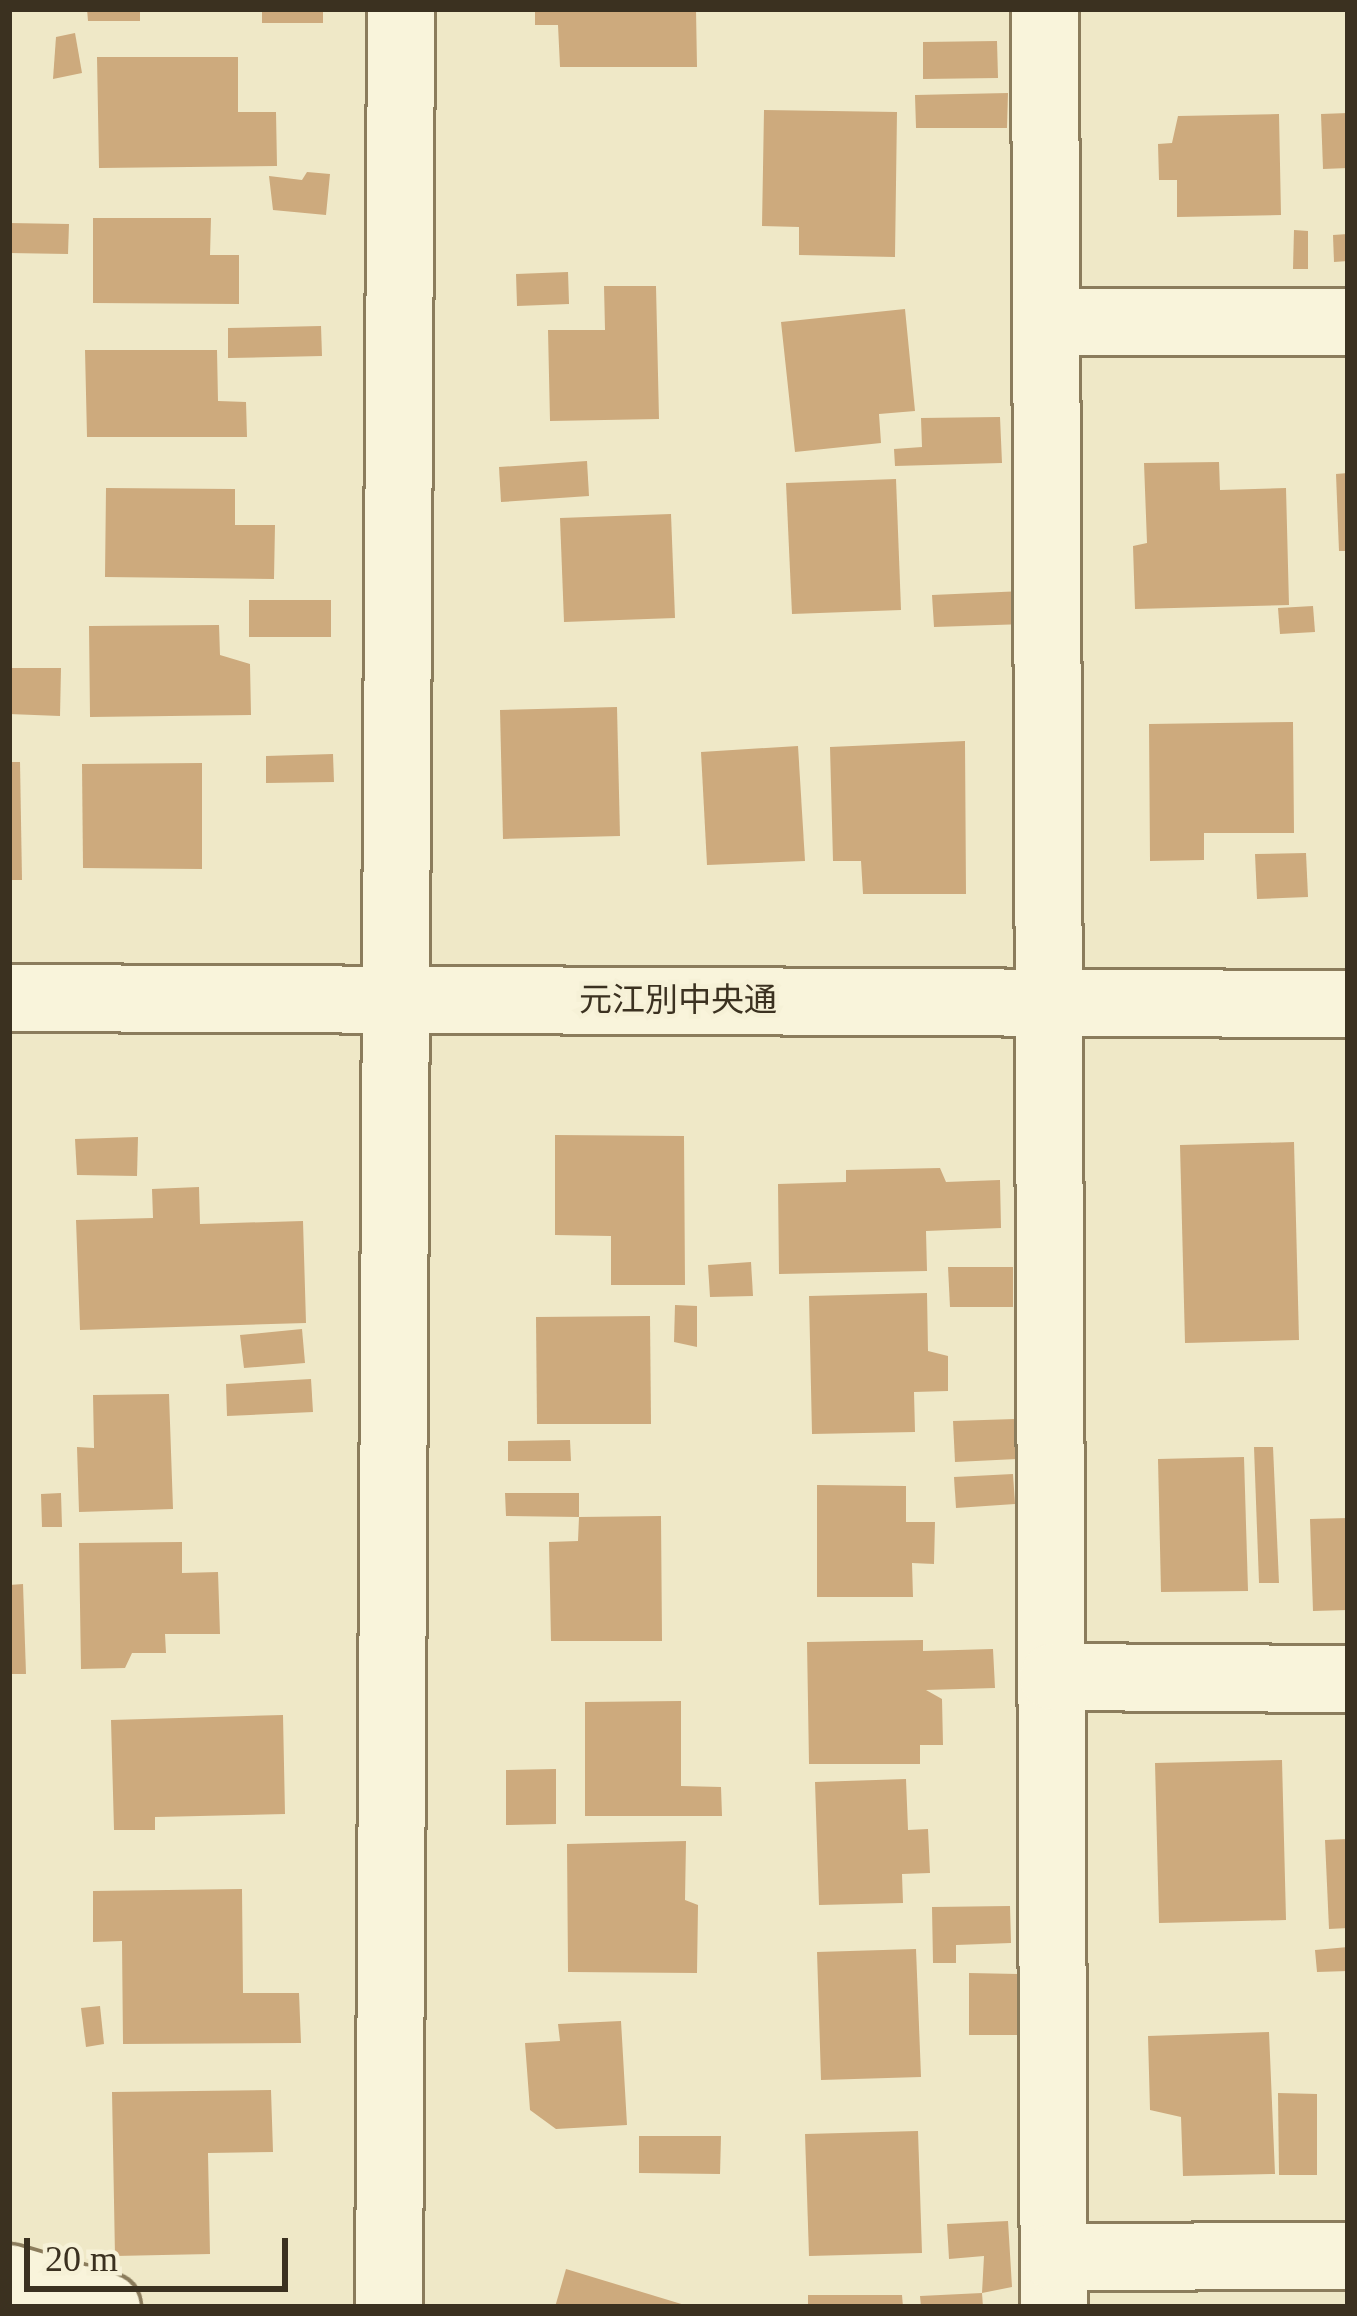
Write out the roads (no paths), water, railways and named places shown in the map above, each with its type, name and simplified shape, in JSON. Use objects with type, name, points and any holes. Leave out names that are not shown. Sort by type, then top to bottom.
[{"type":"street","points":[[389,2307],[401,9]]},
{"type":"street","points":[[1045,9],[1054,2282],[1348,2256]]},
{"type":"street","points":[[1047,322],[1348,322]]},
{"type":"street","name":"元江別中央通","points":[[9,998],[1348,1004]]},
{"type":"street","points":[[1053,1677],[1348,1679]]},
{"type":"street","points":[[9,2278],[107,2307]]}]
